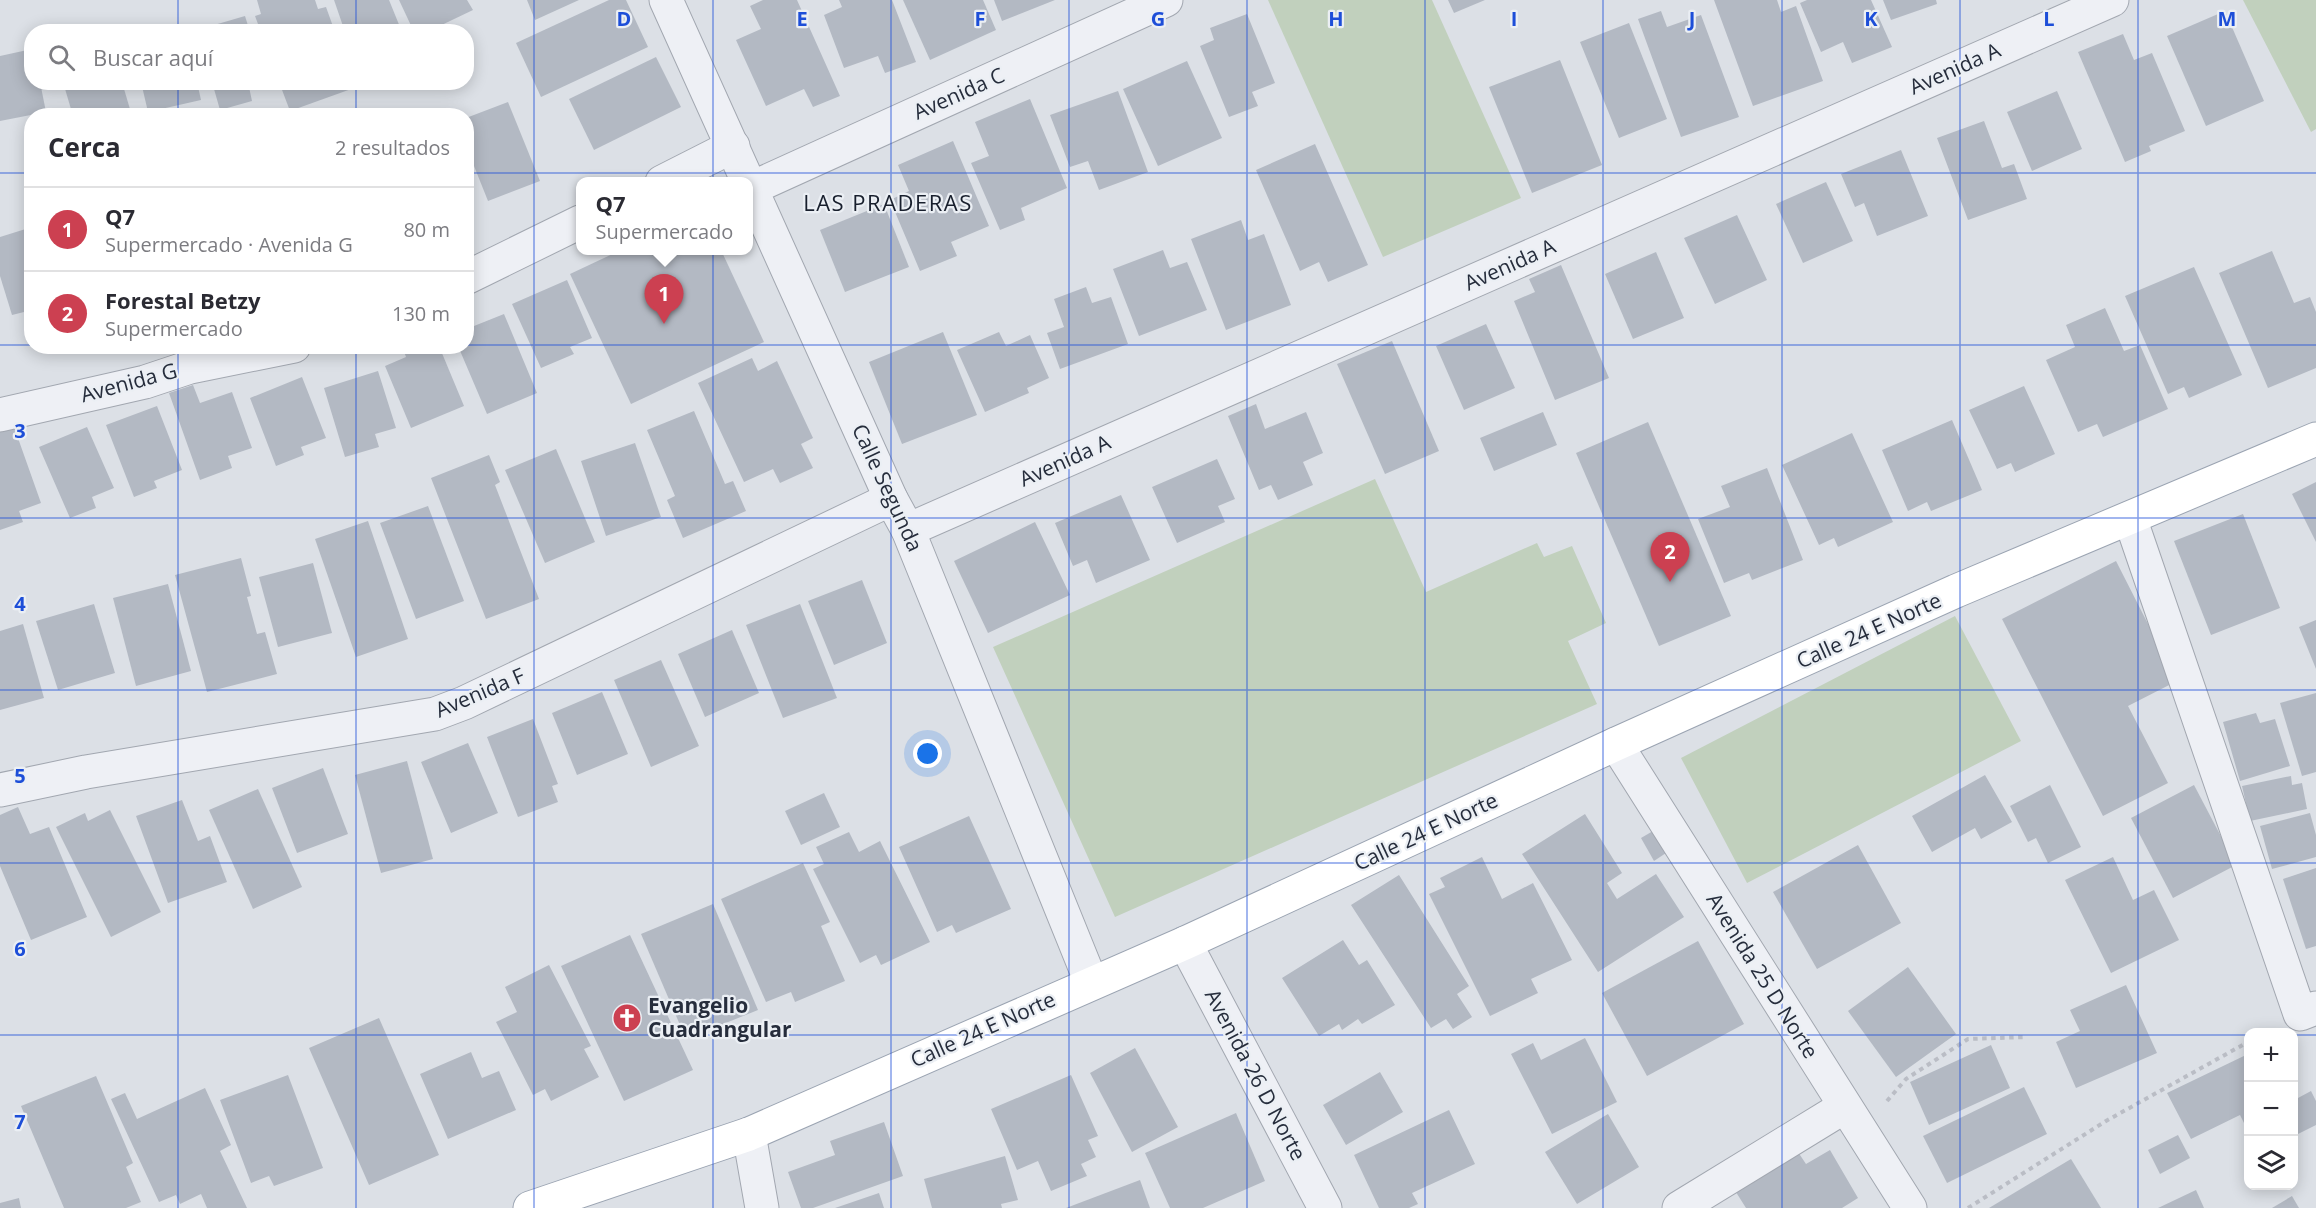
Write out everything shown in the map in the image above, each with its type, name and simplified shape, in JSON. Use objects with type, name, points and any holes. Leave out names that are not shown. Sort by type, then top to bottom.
[{"type":"main road","name":"Calle 24 E Norte","points":[[530,1208],[749,1134],[1091,982],[1185,943],[1616,744],[1956,591],[2316,439]]},
{"type":"street","name":"Calle Segunda","points":[[666,0],[747,177]]},
{"type":"street","name":"Avenida C","points":[[753,188],[1166,0]]},
{"type":"street","name":"Avenida A","points":[[908,530],[2112,0]]},
{"type":"street","points":[[672,177],[733,147]]},
{"type":"street","name":"Calle Segunda","points":[[753,190],[891,499],[908,530],[1091,982]]},
{"type":"street","points":[[474,274],[576,224]]},
{"type":"street","name":"Avenida G","points":[[0,415],[145,381],[190,367],[254,354]]},
{"type":"street","name":"Avenida F","points":[[0,790],[86,772],[435,714],[464,703],[891,499]]},
{"type":"street","points":[[2130,518],[2300,1014],[2316,1008]]},
{"type":"street","name":"Avenida 25 D Norte","points":[[1616,744],[1910,1208]]},
{"type":"street","name":"Avenida 26 D Norte","points":[[1185,943],[1325,1208]]},
{"type":"street","points":[[1679,1208],[1853,1119]]},
{"type":"street","points":[[749,1134],[762,1208]]},
{"type":"path","points":[[1853,1119],[1906,1079],[1968,1039],[2027,1037]]},
{"type":"path","points":[[1968,1208],[2106,1121],[2244,1044]]},
{"type":"green space","points":[[1268,0],[1432,0],[1521,198],[1383,257]]},
{"type":"green space","points":[[2243,0],[2316,0],[2316,129],[2311,132]]},
{"type":"green space","points":[[1375,479],[1426,592],[1537,543],[1544,557],[1572,546],[1606,623],[1568,641],[1597,704],[1115,917],[993,647]]},
{"type":"green space","points":[[1955,616],[2021,741],[1747,883],[1681,758]]},
{"type":"building","points":[[257,0],[315,0],[318,9],[326,7],[332,24],[258,24],[255,16],[261,14]]},
{"type":"building","points":[[334,0],[389,0],[399,24],[342,24]]},
{"type":"building","points":[[399,0],[467,0],[473,10],[444,24],[410,24]]},
{"type":"building","points":[[527,0],[579,0],[535,20]]},
{"type":"building","points":[[609,0],[626,0],[648,47],[541,97],[516,43]]},
{"type":"building","points":[[763,0],[797,0],[840,96],[813,107],[804,89],[766,106],[736,40],[761,29],[750,6]]},
{"type":"building","points":[[839,0],[892,0],[916,62],[885,73],[878,56],[844,68],[824,15],[842,7]]},
{"type":"building","points":[[903,0],[983,0],[996,30],[930,60]]},
{"type":"building","points":[[994,0],[1055,0],[1002,21]]},
{"type":"building","points":[[1448,0],[1485,0],[1454,13]]},
{"type":"building","points":[[1714,0],[1777,0],[1781,12],[1796,6],[1823,81],[1753,106]]},
{"type":"building","points":[[1807,0],[1871,0],[1892,47],[1852,63],[1843,42],[1821,52],[1800,3]]},
{"type":"building","points":[[1883,0],[1936,0],[1937,4],[1891,20]]},
{"type":"building","points":[[1661,11],[1667,27],[1701,15],[1739,117],[1681,137],[1638,19]]},
{"type":"building","points":[[2225,11],[2264,101],[2206,126],[2167,36]]},
{"type":"building","points":[[1247,14],[1275,83],[1252,92],[1258,106],[1229,117],[1200,46],[1214,40],[1210,28]]},
{"type":"building","points":[[245,16],[248,24],[218,24]]},
{"type":"building","points":[[1629,23],[1667,119],[1619,138],[1580,42]]},
{"type":"building","points":[[2123,34],[2134,60],[2152,53],[2185,131],[2149,146],[2151,151],[2125,162],[2078,52]]},
{"type":"building","points":[[24,51],[24,90],[42,90],[45,108],[24,108],[24,116],[0,121],[0,56]]},
{"type":"building","points":[[656,57],[681,107],[594,150],[569,99]]},
{"type":"building","points":[[1560,60],[1602,165],[1532,193],[1489,87]]},
{"type":"building","points":[[1187,61],[1222,138],[1158,166],[1123,89]]},
{"type":"building","points":[[65,90],[124,90],[130,108],[71,108]]},
{"type":"building","points":[[143,90],[199,90],[201,100],[166,108],[147,108]]},
{"type":"building","points":[[214,90],[250,90],[252,101],[219,108]]},
{"type":"building","points":[[282,90],[348,90],[298,108],[289,108]]},
{"type":"building","points":[[1118,91],[1148,172],[1099,190],[1088,161],[1070,167],[1050,115]]},
{"type":"building","points":[[2057,91],[2082,149],[2032,171],[2007,112]]},
{"type":"building","points":[[1030,99],[1067,188],[1021,208],[1025,220],[1000,230],[971,163],[989,156],[975,122]]},
{"type":"building","points":[[508,102],[540,181],[488,201],[474,166],[474,115]]},
{"type":"building","points":[[1984,121],[2002,168],[2014,164],[2027,199],[1968,220],[1937,138]]},
{"type":"building","points":[[953,141],[989,226],[951,242],[957,256],[920,271],[890,200],[909,191],[898,165]]},
{"type":"building","points":[[1315,144],[1368,265],[1328,282],[1319,262],[1300,271],[1256,170]]},
{"type":"building","points":[[1901,150],[1928,216],[1877,236],[1864,203],[1855,207],[1841,174]]},
{"type":"building","points":[[1826,182],[1853,241],[1803,263],[1776,204]]},
{"type":"building","points":[[884,204],[909,267],[845,292],[820,230]]},
{"type":"building","points":[[1737,215],[1767,280],[1715,304],[1684,238]]},
{"type":"building","points":[[1241,220],[1248,240],[1264,234],[1291,305],[1226,330],[1191,239]]},
{"type":"building","points":[[24,230],[24,312],[12,315],[0,276],[0,237]]},
{"type":"building","points":[[1163,250],[1170,268],[1187,262],[1207,310],[1139,336],[1113,269]]},
{"type":"building","points":[[2272,251],[2294,303],[2310,297],[2316,312],[2316,368],[2268,388],[2219,273]]},
{"type":"building","points":[[1656,252],[1684,318],[1633,339],[1605,274]]},
{"type":"building","points":[[610,255],[723,255],[764,342],[631,404],[570,274]]},
{"type":"building","points":[[1561,265],[1609,378],[1555,400],[1514,301],[1535,292],[1529,279]]},
{"type":"building","points":[[2194,267],[2242,375],[2189,398],[2184,387],[2168,394],[2125,296]]},
{"type":"building","points":[[567,280],[592,338],[570,347],[574,354],[541,368],[512,304]]},
{"type":"building","points":[[1086,287],[1092,303],[1111,297],[1128,344],[1060,369],[1047,333],[1064,327],[1054,299]]},
{"type":"building","points":[[2105,308],[2124,351],[2140,345],[2168,409],[2103,437],[2097,424],[2078,432],[2046,360],[2075,347],[2066,325]]},
{"type":"building","points":[[504,314],[537,393],[487,414],[461,354],[474,354],[474,326]]},
{"type":"building","points":[[1486,324],[1515,388],[1464,410],[1436,346]]},
{"type":"building","points":[[943,332],[977,415],[902,444],[869,362]]},
{"type":"building","points":[[999,332],[1006,346],[1030,335],[1049,378],[1027,388],[1029,393],[985,412],[957,350]]},
{"type":"building","points":[[1392,341],[1439,451],[1385,474],[1337,364]]},
{"type":"building","points":[[405,354],[442,354],[464,406],[411,428],[385,366],[406,357]]},
{"type":"building","points":[[752,358],[758,371],[777,361],[813,438],[801,444],[813,468],[780,483],[773,469],[744,482],[698,383]]},
{"type":"building","points":[[378,371],[396,428],[375,434],[379,447],[345,457],[324,388]]},
{"type":"building","points":[[302,377],[326,438],[301,447],[304,455],[276,466],[250,398]]},
{"type":"building","points":[[193,385],[200,403],[232,392],[252,448],[228,456],[232,468],[200,480],[169,393]]},
{"type":"building","points":[[2024,386],[2055,454],[2015,472],[2011,463],[1997,469],[1969,410]]},
{"type":"building","points":[[1256,404],[1265,429],[1306,412],[1323,453],[1303,462],[1313,485],[1278,500],[1271,485],[1259,490],[1228,416]]},
{"type":"building","points":[[157,406],[182,470],[154,481],[157,488],[134,497],[106,425]]},
{"type":"building","points":[[694,411],[725,484],[733,481],[746,511],[683,538],[667,500],[675,496],[647,430]]},
{"type":"building","points":[[1543,412],[1557,445],[1494,471],[1480,438]]},
{"type":"building","points":[[1952,420],[1982,490],[1931,511],[1927,502],[1908,511],[1882,450]]},
{"type":"building","points":[[1648,422],[1731,616],[1659,646],[1576,453]]},
{"type":"building","points":[[13,424],[41,503],[19,511],[23,522],[0,530],[0,429]]},
{"type":"building","points":[[87,427],[114,488],[92,497],[96,508],[70,518],[39,447]]},
{"type":"building","points":[[1852,433],[1893,522],[1838,547],[1834,538],[1819,545],[1782,465]]},
{"type":"building","points":[[635,443],[661,517],[606,536],[581,461]]},
{"type":"building","points":[[556,449],[595,542],[545,563],[505,470]]},
{"type":"building","points":[[489,455],[500,482],[495,485],[539,599],[486,619],[431,478]]},
{"type":"building","points":[[1217,459],[1235,499],[1218,506],[1225,522],[1177,543],[1152,487]]},
{"type":"building","points":[[1767,468],[1803,560],[1752,580],[1749,573],[1724,583],[1698,519],[1730,507],[1721,486]]},
{"type":"building","points":[[2316,482],[2316,542],[2292,494]]},
{"type":"building","points":[[1121,495],[1150,560],[1096,583],[1087,560],[1073,566],[1055,523]]},
{"type":"building","points":[[428,506],[464,601],[416,619],[380,523]]},
{"type":"building","points":[[2243,514],[2280,608],[2211,635],[2174,541]]},
{"type":"building","points":[[368,521],[408,639],[356,657],[315,539]]},
{"type":"building","points":[[1035,522],[1070,595],[988,633],[954,561]]},
{"type":"building","points":[[241,558],[251,596],[247,597],[257,634],[265,632],[277,674],[207,692],[175,575]]},
{"type":"building","points":[[2116,561],[2177,681],[2128,706],[2168,783],[2103,816],[2002,619]]},
{"type":"building","points":[[313,563],[332,633],[278,647],[259,577]]},
{"type":"building","points":[[862,580],[887,643],[834,665],[808,601]]},
{"type":"building","points":[[168,584],[191,671],[136,686],[113,598]]},
{"type":"building","points":[[94,604],[115,673],[58,690],[36,621]]},
{"type":"building","points":[[800,604],[837,698],[783,718],[746,625]]},
{"type":"building","points":[[2316,620],[2316,669],[2299,627]]},
{"type":"building","points":[[23,624],[44,698],[0,710],[0,631]]},
{"type":"building","points":[[732,630],[759,693],[705,717],[678,654]]},
{"type":"building","points":[[661,660],[699,746],[651,767],[614,680]]},
{"type":"building","points":[[602,692],[628,754],[577,775],[552,713]]},
{"type":"building","points":[[2316,693],[2316,772],[2302,776],[2280,703]]},
{"type":"building","points":[[2256,713],[2260,723],[2275,719],[2290,766],[2240,781],[2223,722]]},
{"type":"building","points":[[533,719],[558,784],[552,786],[558,802],[518,817],[487,737]]},
{"type":"building","points":[[468,743],[498,813],[451,833],[421,762]]},
{"type":"building","points":[[407,761],[433,859],[381,873],[355,775]]},
{"type":"building","points":[[323,768],[348,834],[297,853],[272,788]]},
{"type":"building","points":[[1985,775],[2012,822],[1981,839],[1975,828],[1932,852],[1912,816]]},
{"type":"building","points":[[2291,776],[2292,785],[2302,783],[2307,809],[2250,821],[2242,786]]},
{"type":"building","points":[[2050,785],[2081,847],[2048,863],[2036,838],[2028,842],[2010,806]]},
{"type":"building","points":[[2194,785],[2236,865],[2173,898],[2131,818]]},
{"type":"building","points":[[258,789],[302,887],[253,909],[209,810]]},
{"type":"building","points":[[824,793],[840,827],[801,845],[785,811]]},
{"type":"building","points":[[182,800],[198,841],[210,836],[227,882],[168,903],[136,816]]},
{"type":"building","points":[[18,807],[30,834],[49,827],[87,917],[31,940],[0,866],[0,815]]},
{"type":"building","points":[[110,810],[161,912],[111,937],[56,827],[85,813],[88,821]]},
{"type":"building","points":[[2310,813],[2316,835],[2316,857],[2272,869],[2260,826]]},
{"type":"building","points":[[1585,814],[1622,873],[1607,883],[1617,899],[1656,874],[1684,917],[1598,972],[1522,854]]},
{"type":"building","points":[[969,816],[1011,909],[956,933],[952,925],[937,932],[899,847]]},
{"type":"building","points":[[1653,831],[1666,853],[1654,861],[1641,838]]},
{"type":"building","points":[[849,832],[859,852],[880,841],[930,942],[881,965],[876,955],[860,963],[813,869],[824,864],[816,847]]},
{"type":"building","points":[[1858,845],[1901,923],[1817,969],[1773,892]]},
{"type":"building","points":[[1482,857],[1502,899],[1533,883],[1572,960],[1531,979],[1538,993],[1490,1016],[1429,894],[1445,887],[1440,878]]},
{"type":"building","points":[[2113,857],[2133,900],[2154,890],[2179,940],[2111,973],[2065,880]]},
{"type":"building","points":[[803,863],[830,922],[821,926],[845,981],[795,1002],[791,992],[766,1002],[721,899]]},
{"type":"building","points":[[2316,868],[2316,946],[2306,949],[2283,879]]},
{"type":"building","points":[[1399,875],[1469,986],[1457,994],[1472,1017],[1453,1029],[1446,1019],[1431,1028],[1351,905]]},
{"type":"building","points":[[713,904],[758,1010],[686,1039],[641,934]]},
{"type":"building","name":"Evangelio Cuadrangular","points":[[630,935],[693,1070],[624,1101],[561,966]]},
{"type":"building","points":[[1343,940],[1359,965],[1367,960],[1395,1005],[1362,1024],[1358,1019],[1342,1030],[1339,1024],[1319,1036],[1282,978]]},
{"type":"building","points":[[1698,941],[1744,1024],[1647,1076],[1602,993]]},
{"type":"building","points":[[549,965],[591,1046],[584,1049],[599,1077],[551,1101],[545,1089],[533,1095],[496,1022],[517,1012],[505,987]]},
{"type":"building","points":[[1908,967],[1956,1034],[1896,1077],[1848,1011]]},
{"type":"building","points":[[2126,985],[2157,1053],[2076,1088],[2056,1042],[2080,1031],[2070,1010]]},
{"type":"building","points":[[379,1018],[439,1155],[369,1185],[309,1048]]},
{"type":"building","points":[[1585,1038],[1617,1102],[1552,1134],[1511,1054],[1533,1043],[1541,1060]]},
{"type":"building","points":[[1991,1045],[2010,1088],[1929,1125],[1910,1082]]},
{"type":"building","points":[[1135,1048],[1178,1127],[1132,1152],[1090,1073]]},
{"type":"building","points":[[471,1052],[482,1078],[499,1071],[516,1110],[448,1139],[420,1074]]},
{"type":"building","points":[[2244,1056],[2244,1123],[2240,1115],[2191,1139],[2167,1093]]},
{"type":"building","points":[[1380,1072],[1403,1112],[1346,1145],[1323,1105]]},
{"type":"building","points":[[288,1075],[323,1168],[274,1186],[269,1176],[251,1183],[220,1100]]},
{"type":"building","points":[[1071,1075],[1098,1136],[1088,1140],[1096,1157],[1081,1164],[1087,1176],[1051,1191],[1038,1161],[1017,1170],[991,1109]]},
{"type":"building","points":[[96,1076],[133,1163],[126,1167],[141,1202],[126,1208],[64,1208],[21,1106]]},
{"type":"building","points":[[2024,1087],[2047,1134],[1947,1183],[1923,1136]]},
{"type":"building","points":[[205,1088],[231,1145],[220,1151],[247,1208],[207,1208],[201,1194],[180,1204],[176,1195],[159,1202],[111,1099],[125,1093],[137,1119]]},
{"type":"building","points":[[2311,1091],[2316,1101],[2316,1125],[2298,1134],[2298,1098]]},
{"type":"building","points":[[1449,1110],[1475,1164],[1412,1193],[1418,1204],[1409,1208],[1379,1208],[1354,1155]]},
{"type":"building","points":[[1236,1113],[1265,1181],[1203,1208],[1170,1208],[1145,1153]]},
{"type":"building","points":[[1608,1114],[1639,1167],[1577,1204],[1545,1152]]},
{"type":"building","points":[[884,1122],[903,1176],[813,1208],[801,1208],[788,1172],[835,1155],[830,1141]]},
{"type":"building","points":[[2178,1135],[2190,1158],[2160,1174],[2148,1150]]},
{"type":"building","points":[[1830,1150],[1858,1198],[1842,1208],[1746,1208],[1734,1189],[1798,1152],[1806,1164]]},
{"type":"building","points":[[1005,1156],[1018,1200],[1001,1204],[1002,1208],[932,1208],[924,1179]]},
{"type":"building","points":[[2071,1159],[2101,1208],[1989,1208]]},
{"type":"building","points":[[1140,1180],[1150,1208],[1066,1208]]},
{"type":"building","points":[[2196,1190],[2204,1208],[2158,1208]]},
{"type":"building","points":[[879,1193],[884,1208],[835,1208]]},
{"type":"building","points":[[2292,1196],[2299,1208],[2272,1208]]},
{"type":"building","points":[[19,1198],[21,1208],[0,1208],[0,1203]]},
{"type":"place","name":"Q7","points":[[664,324]]},
{"type":"place","name":"Forestal Betzy","points":[[1670,582]]},
{"type":"place","name":"Evangelio Cuadrangular","points":[[627,1018]]},
{"type":"district","name":"LAS PRADERAS","points":[[888,203]]}]
